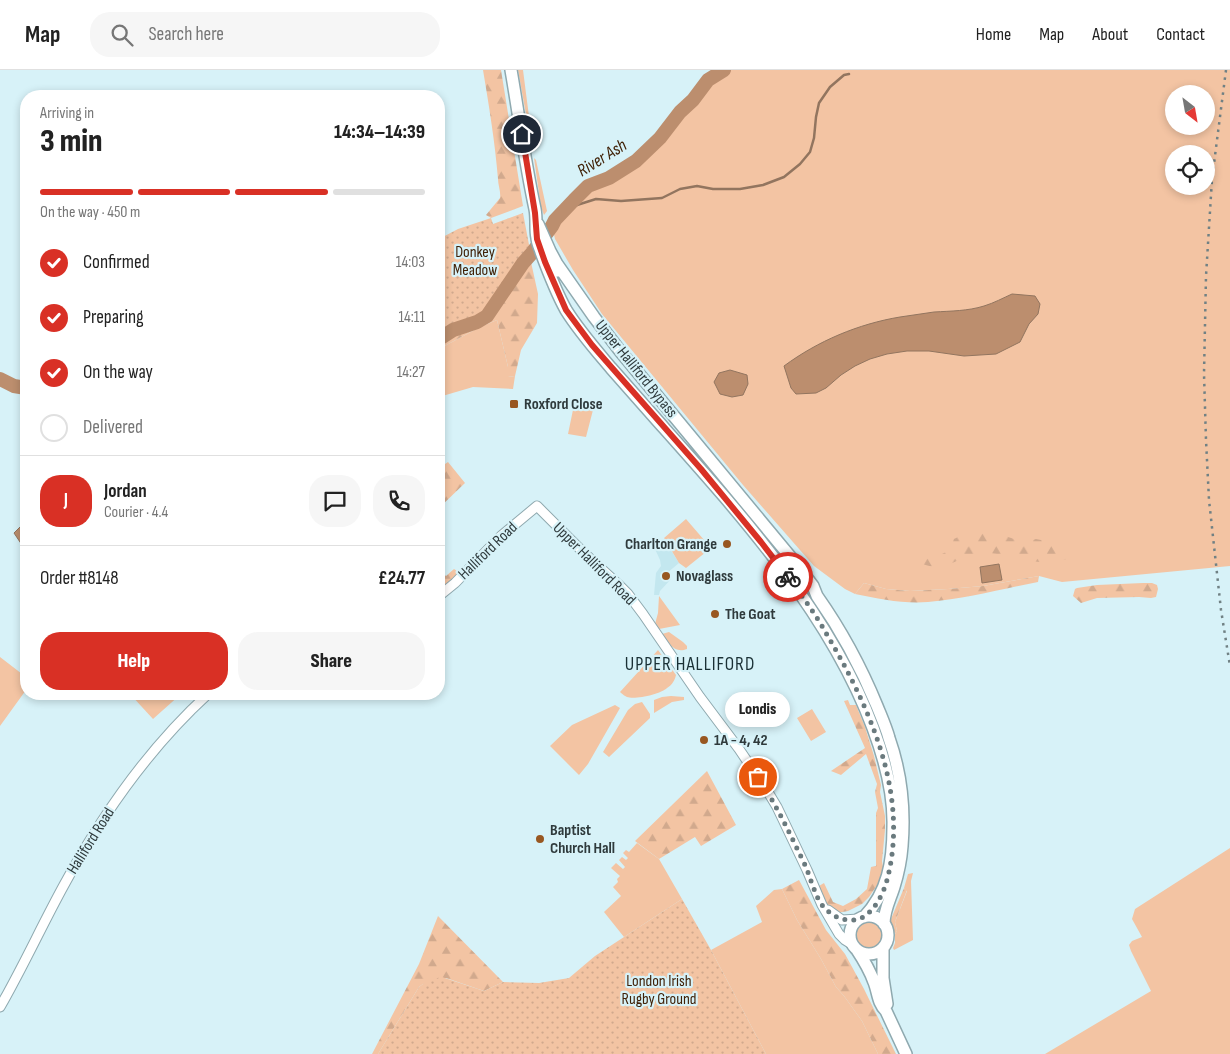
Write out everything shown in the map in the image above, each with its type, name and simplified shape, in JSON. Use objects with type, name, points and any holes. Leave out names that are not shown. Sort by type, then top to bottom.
[{"type":"main road","points":[[511,70],[536,220],[541,241],[557,264],[558,276],[566,292],[561,299]]},
{"type":"main road","name":"Upper Halliford Bypass","points":[[541,241],[561,299],[572,319],[592,345],[701,469],[786,574],[821,624],[856,687],[885,763],[892,798],[893,819],[891,861],[885,885],[877,901],[862,918]]},
{"type":"main road","name":"Upper Halliford Bypass","points":[[557,264],[620,351],[813,586],[818,598],[857,661],[867,681],[890,738],[902,796],[903,835],[900,862],[894,888],[884,915],[884,924]]},
{"type":"main road","points":[[870,916],[877,918],[887,929],[887,940],[883,948],[877,952],[863,953],[855,948],[851,941],[852,927],[862,918],[870,916]]},
{"type":"main road","name":"Upper Halliford Road","points":[[855,948],[863,958],[874,982],[880,1003],[886,1011],[906,1054]]},
{"type":"main road","name":"Upper Halliford Road","points":[[883,948],[886,1011]]},
{"type":"street","name":"Upper Halliford Road","points":[[537,506],[628,594],[758,777],[777,807],[822,905],[839,934],[855,948]]},
{"type":"street","name":"Halliford Road","points":[[445,591],[501,536],[537,506]]},
{"type":"street","name":"Halliford Road","points":[[0,1007],[64,885],[90,840],[139,769],[186,715],[202,700]]},
{"type":"street","name":"Upper Halliford Road","points":[[822,905],[842,920],[862,918]]},
{"type":"shaded area","points":[[1012,294],[1035,296],[1040,304],[1038,314],[1029,324],[1020,342],[996,354],[964,356],[929,351],[907,351],[887,354],[855,366],[826,388],[816,393],[796,394],[791,388],[784,366],[825,341],[839,335],[884,320],[934,312],[978,308]]},
{"type":"shaded area","points":[[730,370],[747,375],[748,384],[743,395],[732,397],[720,394],[714,382],[719,373]]},
{"type":"shaded area","points":[[20,527],[20,542],[14,533]]},
{"type":"shaded area","points":[[664,539],[679,563],[667,573],[671,579],[660,591],[659,595],[654,595],[656,573],[661,566],[655,544]]},
{"type":"shaded area","points":[[999,564],[1002,580],[982,583],[980,567]]},
{"type":"green space","points":[[483,70],[501,70],[523,206],[491,218],[486,215],[500,198],[500,193],[494,138]]},
{"type":"green space","points":[[518,70],[523,70],[531,142]]},
{"type":"green space","points":[[724,70],[1230,70],[1230,566],[1062,582],[1039,576],[983,586],[910,591],[886,589],[864,583],[855,594],[845,589],[814,566],[743,485],[602,314],[555,239],[552,226],[555,220],[588,186],[609,178],[636,161],[660,138],[680,112],[693,100],[708,80]]},
{"type":"green space","points":[[534,158],[547,211],[544,215],[541,207]]},
{"type":"green space","name":"Donkey Meadow","points":[[523,213],[530,250],[483,313],[473,320],[453,326],[445,331],[445,236],[458,229],[491,218],[493,224]]},
{"type":"green space","points":[[531,262],[538,294],[537,323],[521,350],[515,376],[508,377],[508,367],[497,320],[445,346],[445,337],[455,331],[476,325],[490,317],[514,281]]},
{"type":"green space","points":[[497,320],[508,367],[508,377],[515,376],[513,389],[473,387],[445,395],[445,346]]},
{"type":"green space","points":[[577,403],[590,406],[593,410],[586,437],[568,434],[574,405]]},
{"type":"green space","points":[[448,462],[465,483],[445,502],[445,464]]},
{"type":"green space","points":[[686,519],[711,548],[686,568],[679,563],[664,538]]},
{"type":"green space","points":[[980,529],[1000,531],[1008,537],[1024,542],[1036,539],[1075,547],[1068,559],[1041,562],[990,553],[974,554],[950,564],[933,567],[922,564],[920,558],[940,555],[950,550],[954,539]]},
{"type":"green space","points":[[454,569],[460,573],[445,586],[445,575]]},
{"type":"green space","points":[[1039,576],[1038,582],[942,601],[901,602],[855,594],[864,583],[886,589],[910,591],[983,586]]},
{"type":"green space","points":[[1152,583],[1157,585],[1158,589],[1156,597],[1151,598],[1097,598],[1081,603],[1073,596],[1077,588],[1097,585]]},
{"type":"green space","points":[[659,596],[680,625],[659,629],[655,624]]},
{"type":"green space","points":[[669,632],[683,642],[687,649],[679,650],[672,647],[662,634]]},
{"type":"green space","points":[[658,650],[676,675],[672,684],[664,690],[642,697],[631,698],[621,693],[620,692]]},
{"type":"green space","points":[[0,657],[20,672],[20,698],[0,726]]},
{"type":"green space","points":[[671,696],[684,697],[684,700],[672,702],[654,713],[654,700]]},
{"type":"green space","points":[[136,700],[174,700],[153,719]]},
{"type":"green space","points":[[848,700],[850,705],[856,705],[874,756],[881,785],[880,792],[885,816],[885,830],[883,867],[880,881],[862,904],[848,911],[837,913],[827,905],[819,886],[824,883],[833,902],[843,906],[856,899],[867,889],[871,867],[876,866],[876,813],[878,808],[875,792],[877,784],[866,754],[841,775],[831,771],[865,748],[844,701]]},
{"type":"green space","points":[[642,702],[650,714],[650,718],[609,757],[603,752],[628,710],[635,704]]},
{"type":"green space","points":[[615,705],[620,708],[588,764],[579,775],[550,746],[572,725]]},
{"type":"green space","points":[[812,709],[826,732],[811,741],[797,718]]},
{"type":"green space","points":[[707,771],[736,825],[701,846],[695,837],[659,859],[635,841]]},
{"type":"green space","points":[[637,843],[659,859],[682,899],[624,937],[604,912],[621,896],[613,887],[618,882],[617,879],[620,876],[611,868],[616,863],[623,869],[625,867],[619,860],[622,857],[626,860],[628,858],[623,853],[626,850],[629,852]]},
{"type":"green space","points":[[1230,848],[1230,1054],[1045,1054],[1151,991],[1129,945],[1132,941],[1142,937],[1132,919],[1135,909]]},
{"type":"green space","points":[[913,873],[911,881],[913,940],[894,950],[895,934],[897,931],[895,922],[907,891],[904,888],[908,874]]},
{"type":"green space","points":[[799,880],[826,930],[845,954],[896,1054],[878,1054],[862,1021],[836,987],[797,920],[782,889]]},
{"type":"green space","points":[[904,888],[907,890],[895,922],[897,931],[895,934],[891,919]]},
{"type":"green space","points":[[782,889],[797,920],[836,987],[862,1021],[878,1054],[766,1054],[711,950],[762,922],[756,906],[774,890]]},
{"type":"green space","name":"London Irish Rugby Ground","points":[[682,899],[766,1054],[378,1054],[419,987],[428,980],[442,977],[484,991],[503,982],[539,983],[569,978],[595,956]]},
{"type":"green space","points":[[438,916],[503,982],[484,991],[446,978],[423,984],[419,987],[378,1054],[372,1054],[419,964]]},
{"type":"green space","points":[[869,920],[880,924],[884,935],[880,946],[869,950],[858,946],[854,935],[858,924]]},
{"type":"waterway","name":"River Ash","points":[[445,335],[487,316],[555,220],[574,200],[588,186],[609,178],[636,161],[660,138],[708,80],[724,70]]},
{"type":"waterway","points":[[555,220],[577,205],[596,199],[621,201],[662,198],[680,189],[697,186],[713,189],[740,189],[763,185],[784,177],[800,164],[810,152],[819,103],[830,87],[844,75],[849,74]]},
{"type":"waterway","name":"River Ash","points":[[0,379],[20,387]]},
{"type":"railway","points":[[1226,70],[1212,179],[1206,276],[1204,374],[1209,500],[1221,610],[1230,666]]},
{"type":"way so far","points":[[758,777],[777,807],[822,905],[842,920],[864,917],[881,895],[891,861],[893,833],[892,798],[885,763],[879,743],[856,687],[826,633],[788,577]]},
{"type":"place","name":"Roxford Close","points":[[514,404]]},
{"type":"place","name":"Charlton Grange","points":[[727,544]]},
{"type":"place","name":"Novaglass","points":[[666,576]]},
{"type":"place","name":"The Goat","points":[[715,614]]},
{"type":"place","name":"1A - 4, 42","points":[[704,740]]},
{"type":"place","name":"Londis","points":[[758,777]]},
{"type":"place","name":"Baptist Church Hall","points":[[540,839]]},
{"type":"district","name":"UPPER HALLIFORD","points":[[690,664]]},
{"type":"route","points":[[522,134],[536,220],[537,239],[566,310],[592,345],[701,469],[788,577]]}]
